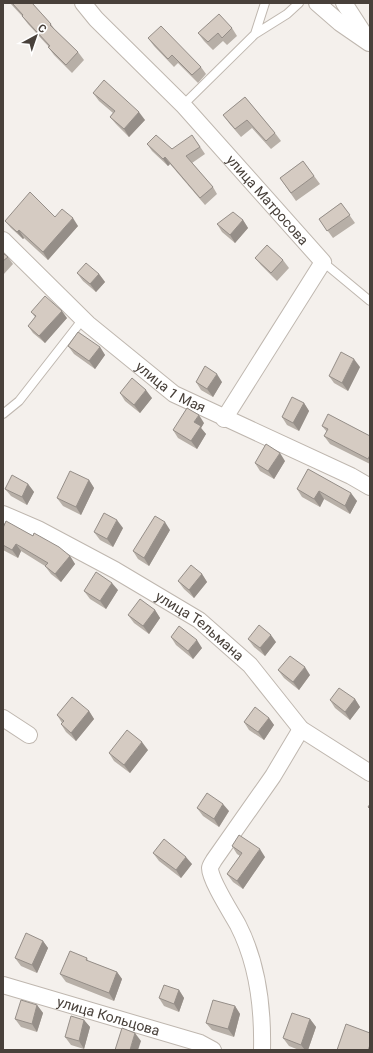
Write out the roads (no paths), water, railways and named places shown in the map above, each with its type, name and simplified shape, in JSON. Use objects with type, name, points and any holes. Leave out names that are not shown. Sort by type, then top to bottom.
[{"type":"street","name":"улица Матросова","points":[[83,3],[96,19],[183,105],[324,262]]},
{"type":"street","points":[[317,3],[340,23],[370,44]]},
{"type":"street","points":[[344,3],[370,44]]},
{"type":"street","name":"улица 1 Мая","points":[[3,240],[83,319],[174,394],[224,419],[351,476],[370,487]]},
{"type":"street","points":[[224,419],[324,262]]},
{"type":"street","name":"улица Тельмана","points":[[4,516],[38,529],[115,570],[198,620],[250,665],[301,728],[370,773]]},
{"type":"street","points":[[3,718],[29,736]]},
{"type":"street","points":[[262,1050],[258,983],[250,954],[238,926],[222,898],[210,868],[214,860],[273,776],[301,728]]},
{"type":"street","name":"улица Кольцова","points":[[3,985],[200,1043],[213,1050]]},
{"type":"lane","points":[[255,34],[264,3]]},
{"type":"lane","points":[[183,105],[255,34],[287,14],[299,3]]},
{"type":"lane","points":[[324,262],[370,301]]},
{"type":"lane","points":[[3,414],[19,401],[83,319]]}]
